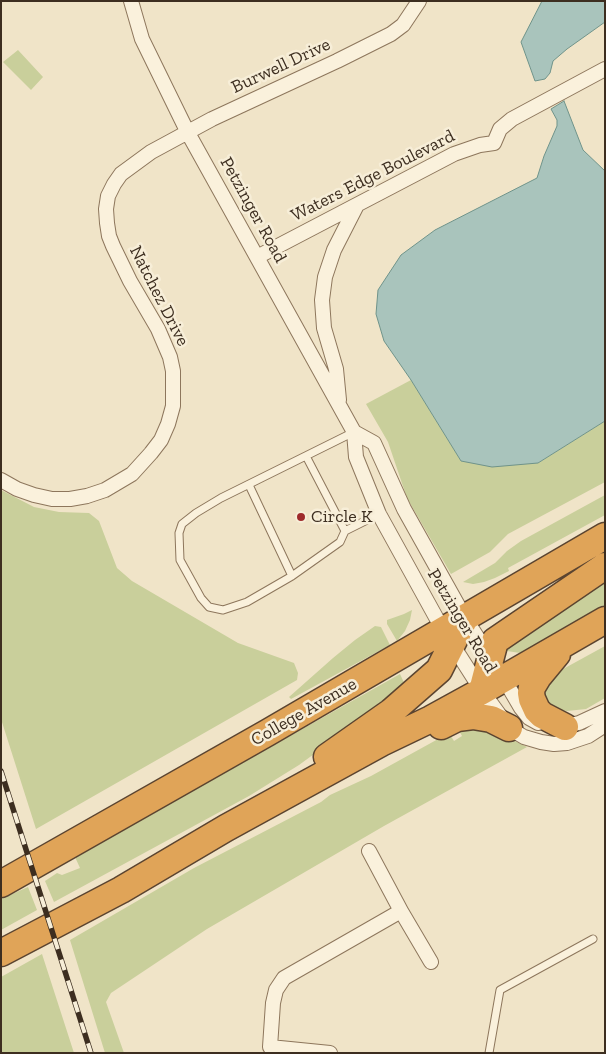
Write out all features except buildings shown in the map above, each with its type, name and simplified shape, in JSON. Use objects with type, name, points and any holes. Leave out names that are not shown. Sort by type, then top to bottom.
[{"type":"highway","name":"College Avenue","points":[[1,884],[453,630],[605,536]]},
{"type":"highway","points":[[492,676],[495,641],[605,566]]},
{"type":"highway","points":[[1,953],[121,890],[492,676],[569,640],[605,620]]},
{"type":"highway","points":[[226,828],[391,712],[439,670],[453,630]]},
{"type":"highway","points":[[565,727],[542,715],[537,710],[531,693],[538,677],[569,640]]},
{"type":"highway","points":[[330,771],[378,760],[457,718],[474,716],[490,719],[509,728]]},
{"type":"street","name":"Petzinger Road","points":[[131,1],[142,39],[188,132],[354,432],[356,458],[379,514],[453,630],[529,718],[546,726],[565,727],[605,711]]},
{"type":"street","name":"Burwell Drive","points":[[188,132],[391,34],[403,25],[418,1]]},
{"type":"street","name":"Waters Edge Boulevard","points":[[257,257],[454,154],[480,145],[494,143],[500,129],[512,119],[605,70]]},
{"type":"street","name":"Natchez Drive","points":[[1,480],[17,489],[52,499],[70,499],[87,496],[106,490],[132,474],[161,440],[173,406],[173,371],[170,357],[158,329],[112,246],[106,209],[108,196],[121,174],[152,152],[188,132]]},
{"type":"street","points":[[340,406],[336,369],[324,328],[322,300],[325,277],[334,250],[357,205]]},
{"type":"street","name":"Petzinger Road","points":[[354,432],[374,443],[404,509],[453,630],[492,676],[509,728],[524,737],[554,744],[567,743],[588,736],[605,725]]},
{"type":"street","points":[[369,851],[431,962]]},
{"type":"street","points":[[330,1053],[270,1047],[273,1003],[276,990],[284,978],[401,911]]},
{"type":"lane","points":[[354,432],[221,498],[196,513],[182,524],[179,533],[180,560],[201,598],[209,607],[222,610],[247,602],[292,576],[340,542],[345,531],[379,514]]},
{"type":"lane","points":[[306,456],[345,531]]},
{"type":"lane","points":[[249,485],[292,576]]},
{"type":"lane","points":[[489,1053],[500,990],[593,939]]},
{"type":"green space","points":[[18,50],[43,77],[31,90],[3,62]]},
{"type":"green space","points":[[411,380],[461,461],[538,463],[605,421],[605,482],[508,534],[490,552],[451,574],[407,498],[388,442],[366,404]]},
{"type":"green space","points":[[1,490],[34,507],[59,512],[89,513],[99,521],[117,568],[132,581],[238,643],[294,663],[298,673],[297,680],[36,829],[1,719]]},
{"type":"green space","points":[[605,495],[605,515],[508,568],[509,571],[495,578],[473,584],[463,582],[495,563],[521,541]]},
{"type":"green space","points":[[605,577],[605,606],[520,653],[507,651],[503,648]]},
{"type":"green space","points":[[412,610],[405,631],[397,641],[387,624],[387,620]]},
{"type":"green space","points":[[375,626],[381,627],[390,645],[291,699],[289,697],[333,658]]},
{"type":"green space","points":[[605,646],[605,698],[586,709],[567,711],[556,709],[549,705],[544,698],[544,691],[554,674]]},
{"type":"green space","points":[[400,674],[406,687],[299,765],[249,796],[54,902],[45,881],[57,873],[62,875],[80,868],[75,857]]},
{"type":"green space","points":[[469,723],[527,747],[384,826],[207,929],[111,993],[106,1002],[124,1053],[105,1053],[70,940],[194,868],[321,802],[330,795],[371,776],[449,733],[454,741],[462,736],[457,727]]},
{"type":"green space","points":[[28,887],[37,910],[1,930],[1,899]]},
{"type":"green space","points":[[42,954],[74,1053],[1,1053],[1,977]]},
{"type":"water","points":[[542,1],[605,1],[605,22],[553,61],[550,73],[545,79],[535,81],[521,42]]},
{"type":"water","points":[[564,101],[583,150],[605,171],[605,421],[538,463],[492,467],[461,461],[411,380],[384,341],[376,314],[378,290],[401,255],[435,230],[537,178],[557,126],[557,120],[551,109]]},
{"type":"railway","points":[[1,771],[91,1053]]},
{"type":"place","name":"Circle K","points":[[301,517]]}]
